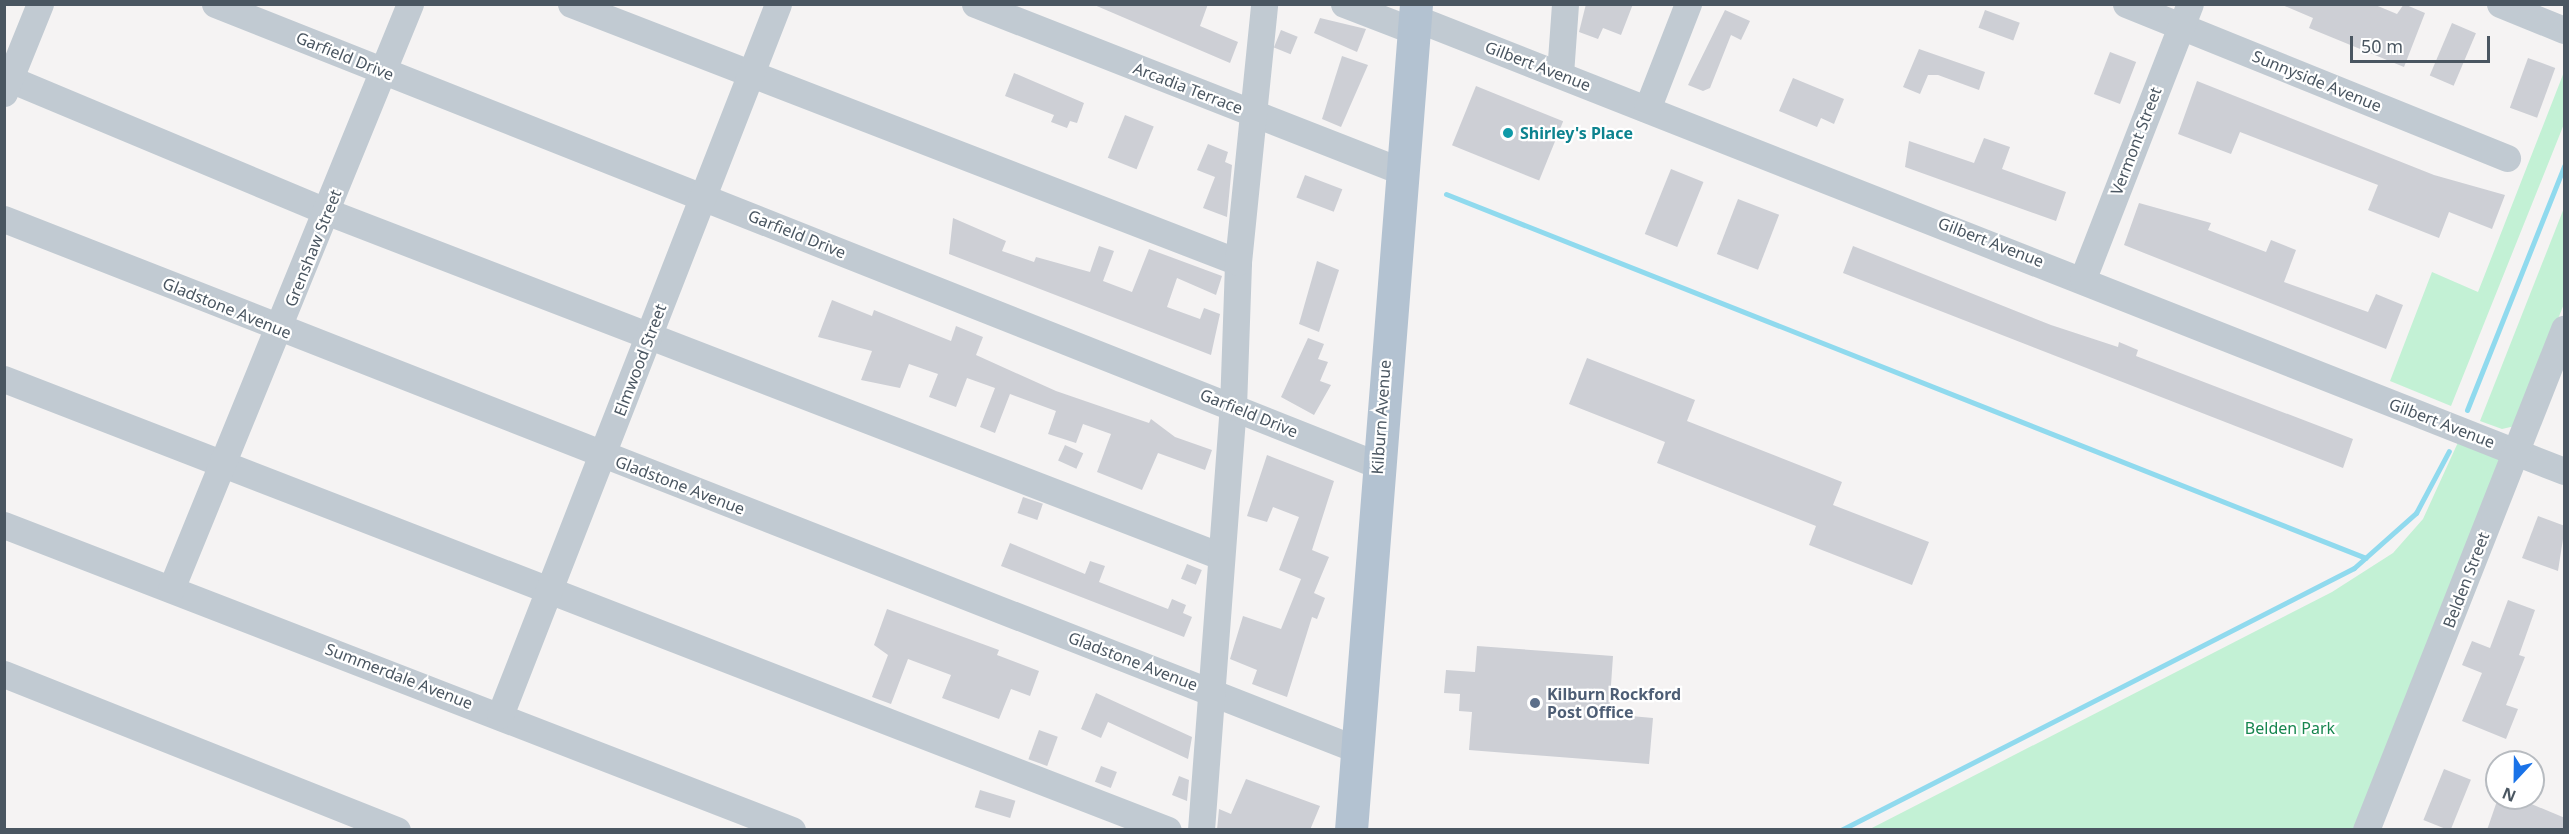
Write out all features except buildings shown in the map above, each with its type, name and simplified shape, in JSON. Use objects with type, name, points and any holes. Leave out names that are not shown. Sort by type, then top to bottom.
[{"type":"main road","name":"Kilburn Avenue","points":[[1351,830],[1401,171],[1415,18]]},
{"type":"street","points":[[40,4],[7,86],[328,212],[651,332],[1218,555]]},
{"type":"street","name":"Garfield Drive","points":[[215,4],[1378,465]]},
{"type":"street","name":"Grenshaw Street","points":[[171,589],[328,212],[410,4]]},
{"type":"street","points":[[571,4],[752,72],[1238,262]]},
{"type":"street","name":"Elmwood Street","points":[[500,715],[546,590],[603,455],[778,4]]},
{"type":"street","name":"Arcadia Terrace","points":[[975,4],[1401,171]]},
{"type":"street","points":[[1201,830],[1218,555],[1233,407],[1238,262],[1264,4]]},
{"type":"street","name":"Gilbert Avenue","points":[[1344,4],[1415,18],[2083,278],[2565,471]]},
{"type":"street","points":[[1560,75],[1565,4]]},
{"type":"street","points":[[1647,109],[1688,4]]},
{"type":"street","name":"Sunnyside Avenue","points":[[2126,4],[2186,15],[2507,158]]},
{"type":"street","points":[[2500,4],[2565,30]]},
{"type":"street","name":"Vermont Street","points":[[2083,278],[2186,15]]},
{"type":"street","name":"Gladstone Avenue","points":[[4,219],[1356,749]]},
{"type":"street","name":"Belden Street","points":[[2366,830],[2565,329]]},
{"type":"street","points":[[4,379],[1168,830]]},
{"type":"street","name":"Summerdale Avenue","points":[[4,525],[500,715],[792,830]]},
{"type":"street","points":[[4,674],[397,830]]},
{"type":"green space","points":[[2564,72],[2564,124],[2451,406],[2390,381],[2432,272],[2478,292]]},
{"type":"green space","points":[[2564,208],[2564,304],[2515,426],[2502,429],[2480,421]]},
{"type":"green space","name":"Belden Park","points":[[2460,438],[2503,454],[2360,829],[1868,830],[2332,592],[2393,553],[2423,519]]},
{"type":"waterway","points":[[2467,410],[2564,166]]},
{"type":"waterway","points":[[1446,194],[2366,558]]},
{"type":"waterway","points":[[1841,830],[2354,568],[2416,513],[2449,451]]},
{"type":"place","name":"Shirley's Place","points":[[1508,133]]},
{"type":"place","name":"Kilburn Rockford Post Office","points":[[1535,703]]}]
